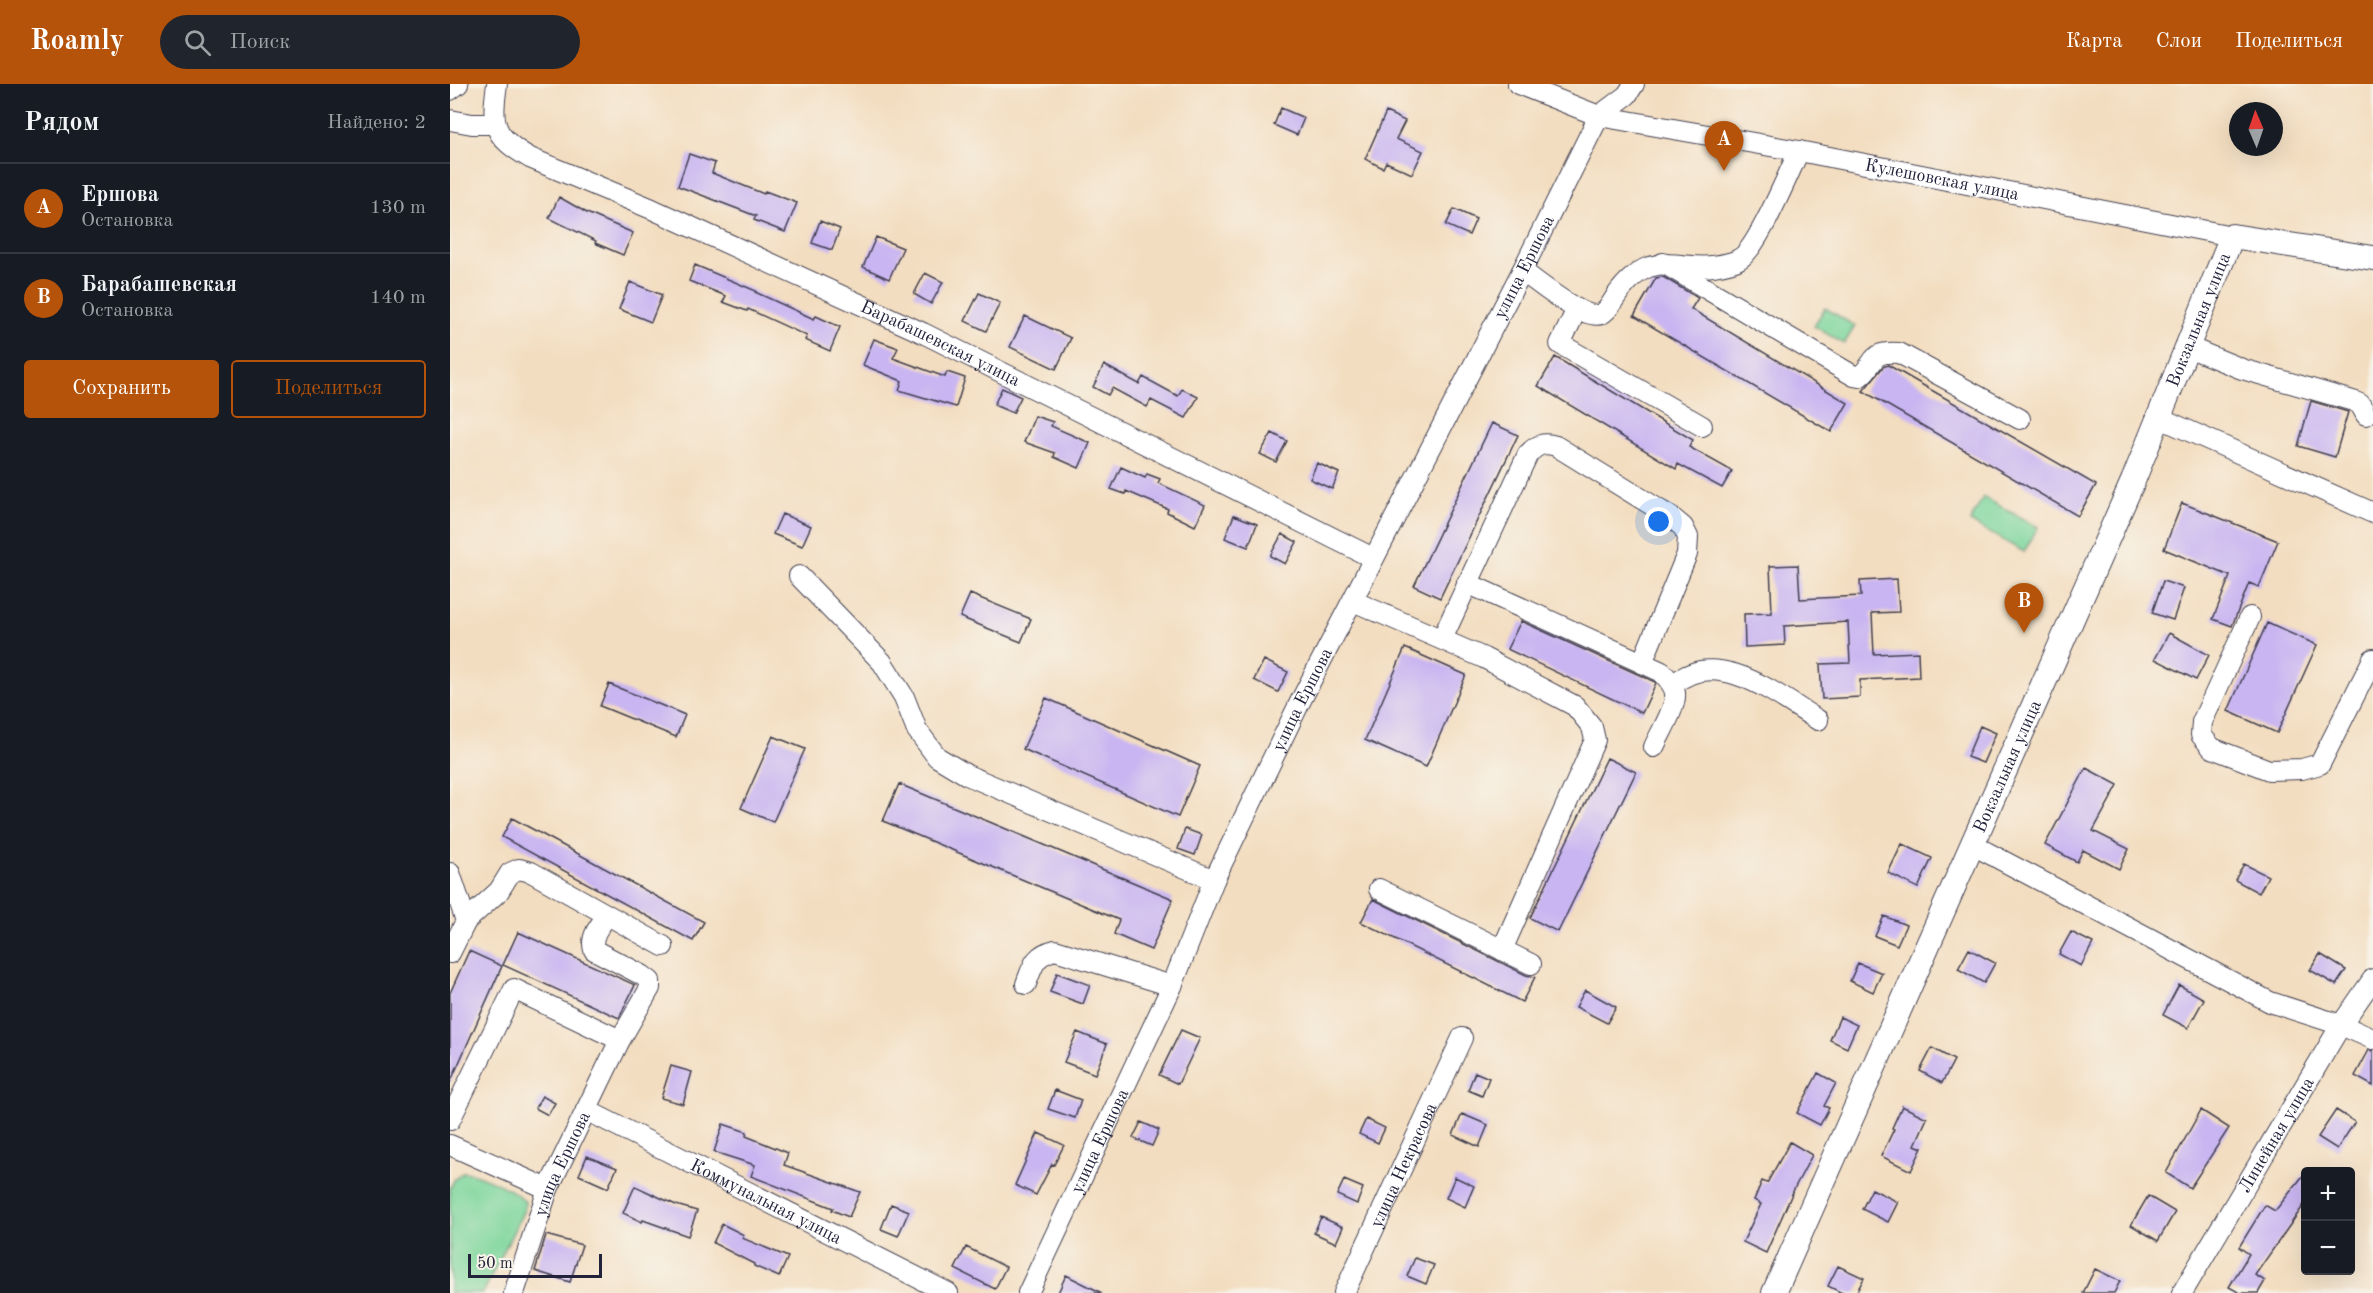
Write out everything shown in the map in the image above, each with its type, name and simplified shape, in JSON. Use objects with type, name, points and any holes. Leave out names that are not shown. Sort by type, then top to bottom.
[{"type":"main road","name":"Кулешовская улица","points":[[2232,236],[2373,258]]},
{"type":"main road","name":"Вокзальная улица","points":[[1774,1293],[2160,418],[2232,236]]},
{"type":"street","points":[[450,90],[458,84]]},
{"type":"street","points":[[450,120],[498,131],[497,84]]},
{"type":"street","name":"Кулешовская улица","points":[[1518,84],[1599,116],[1799,151],[2232,236]]},
{"type":"street","points":[[1599,116],[1627,96],[1634,84]]},
{"type":"street","name":"улица Ершова","points":[[1028,1293],[1172,986],[1214,880],[1300,702],[1522,271],[1599,116]]},
{"type":"street","name":"Барабашевская улица","points":[[498,131],[515,149],[530,158],[652,209],[812,281],[993,367],[1373,558]]},
{"type":"street","points":[[1522,271],[1577,309],[1592,315],[1600,315],[1609,308],[1619,291],[1645,269],[1663,263],[1712,266],[1741,259],[1754,242],[1777,202],[1799,151]]},
{"type":"street","points":[[1663,263],[1854,376],[1859,377],[1874,358],[1884,352],[1899,353],[2020,419]]},
{"type":"street","points":[[1577,309],[1560,344],[1702,426]]},
{"type":"street","points":[[2188,347],[2242,369],[2353,401],[2360,404],[2366,415]]},
{"type":"street","points":[[2160,418],[2373,513]]},
{"type":"street","points":[[1442,639],[1528,454],[1536,446],[1546,443],[1556,446],[1656,506],[1683,527],[1688,537],[1687,554],[1642,663]]},
{"type":"street","points":[[799,576],[882,662],[904,697],[917,730],[937,757],[967,775],[1214,880]]},
{"type":"street","points":[[1467,583],[1662,672],[1676,694],[1654,747]]},
{"type":"street","points":[[1353,601],[1442,639],[1575,706],[1592,727],[1595,740],[1502,950]]},
{"type":"street","points":[[2250,617],[2202,722],[2201,735],[2212,748],[2269,770],[2302,769],[2320,764],[2373,659]]},
{"type":"street","points":[[1673,686],[1681,678],[1696,671],[1709,669],[1726,672],[1755,682],[1818,720]]},
{"type":"street","points":[[1973,845],[2270,1002],[2341,1025],[2373,1039]]},
{"type":"street","points":[[450,953],[466,921],[499,891],[510,873],[519,869],[531,872],[663,946]]},
{"type":"street","points":[[450,873],[466,921]]},
{"type":"street","points":[[1379,889],[1531,964]]},
{"type":"street","name":"улица Ершова","points":[[514,1293],[548,1189],[620,1040],[647,995],[650,981],[594,950],[592,945],[594,937],[607,916]]},
{"type":"street","points":[[1026,984],[1034,962],[1042,953],[1055,950],[1172,986]]},
{"type":"street","name":"Линейная улица","points":[[2182,1293],[2341,1025],[2373,979]]},
{"type":"street","points":[[450,1120],[514,989],[620,1040]]},
{"type":"street","name":"улица Некрасова","points":[[1344,1293],[1462,1038]]},
{"type":"street","name":"Коммунальная улица","points":[[586,1110],[948,1293]]},
{"type":"street","points":[[450,1145],[548,1189]]},
{"type":"green space","points":[[1825,308],[1855,326],[1844,344],[1814,326]]},
{"type":"green space","points":[[1983,497],[2038,527],[2024,552],[1970,522]]},
{"type":"green space","points":[[463,1172],[496,1183],[525,1202],[524,1210],[483,1293],[450,1293],[450,1189],[454,1180]]},
{"type":"building","points":[[1281,108],[1304,118],[1297,135],[1274,125]]},
{"type":"building","points":[[1386,112],[1405,121],[1396,139],[1423,151],[1412,174],[1386,162],[1383,168],[1365,159]]},
{"type":"building","points":[[689,154],[715,163],[712,173],[764,194],[765,191],[797,203],[785,232],[754,220],[756,216],[678,186]]},
{"type":"building","points":[[559,197],[587,213],[633,233],[623,255],[549,218]]},
{"type":"building","points":[[1454,209],[1476,219],[1469,235],[1446,225]]},
{"type":"building","points":[[820,221],[840,229],[832,250],[812,243]]},
{"type":"building","points":[[876,237],[903,248],[889,279],[863,267]]},
{"type":"building","points":[[695,265],[814,319],[816,316],[840,327],[830,351],[805,340],[807,336],[748,309],[747,311],[723,302],[726,296],[689,281]]},
{"type":"building","points":[[925,273],[943,282],[931,304],[914,294]]},
{"type":"building","points":[[1663,277],[1698,298],[1691,309],[1848,403],[1831,432],[1634,316],[1656,278]]},
{"type":"building","points":[[630,282],[662,295],[651,322],[619,309]]},
{"type":"building","points":[[979,293],[1000,303],[986,331],[965,321]]},
{"type":"building","points":[[1025,316],[1071,338],[1056,369],[1010,347]]},
{"type":"building","points":[[874,339],[898,348],[893,358],[945,377],[947,372],[965,378],[956,407],[899,390],[902,381],[863,365]]},
{"type":"building","points":[[1555,357],[1693,440],[1689,447],[1732,471],[1722,488],[1678,464],[1676,469],[1538,386]]},
{"type":"building","points":[[1104,365],[1139,384],[1143,377],[1178,396],[1182,389],[1198,397],[1186,418],[1151,400],[1147,407],[1112,388],[1108,395],[1093,387]]},
{"type":"building","points":[[1888,365],[2096,485],[2078,516],[1863,391],[1883,367]]},
{"type":"building","points":[[1002,388],[1021,397],[1013,413],[994,405]]},
{"type":"building","points":[[2311,401],[2348,412],[2335,457],[2298,446]]},
{"type":"building","points":[[1035,416],[1053,422],[1051,426],[1090,443],[1079,468],[1054,457],[1055,453],[1024,442]]},
{"type":"building","points":[[1492,423],[1518,435],[1440,598],[1414,586]]},
{"type":"building","points":[[1272,433],[1287,441],[1276,462],[1260,454]]},
{"type":"building","points":[[1317,463],[1339,473],[1332,489],[1310,479]]},
{"type":"building","points":[[1121,467],[1145,478],[1147,474],[1160,479],[1158,483],[1205,505],[1195,526],[1167,512],[1168,509],[1126,491],[1125,494],[1111,489]]},
{"type":"building","points":[[2182,503],[2278,541],[2259,587],[2249,583],[2232,626],[2213,619],[2230,576],[2164,549]]},
{"type":"building","points":[[782,514],[811,526],[802,546],[773,534]]},
{"type":"building","points":[[1234,515],[1257,524],[1248,547],[1225,538]]},
{"type":"building","points":[[1282,534],[1297,542],[1285,564],[1270,556]]},
{"type":"building","points":[[1798,565],[1800,599],[1861,596],[1860,581],[1897,579],[1899,612],[1872,613],[1874,654],[1918,652],[1919,677],[1860,680],[1860,697],[1822,699],[1820,664],[1850,663],[1848,622],[1784,626],[1785,645],[1745,647],[1744,614],[1772,613],[1770,566]]},
{"type":"building","points":[[2163,581],[2184,588],[2173,620],[2152,613]]},
{"type":"building","points":[[970,594],[1031,619],[1021,642],[960,617]]},
{"type":"building","points":[[1521,621],[1655,682],[1642,713],[1507,649]]},
{"type":"building","points":[[2267,623],[2317,645],[2277,733],[2228,711]]},
{"type":"building","points":[[2169,633],[2209,655],[2196,680],[2155,659]]},
{"type":"building","points":[[1405,648],[1466,675],[1426,767],[1365,740]]},
{"type":"building","points":[[1264,660],[1288,672],[1278,692],[1254,680]]},
{"type":"building","points":[[609,684],[685,715],[676,737],[600,706]]},
{"type":"building","points":[[1046,698],[1200,766],[1178,817],[1023,749]]},
{"type":"building","points":[[1980,726],[1996,733],[1983,763],[1967,757]]},
{"type":"building","points":[[773,736],[805,749],[773,822],[741,808]]},
{"type":"building","points":[[1607,758],[1636,772],[1558,932],[1530,918]]},
{"type":"building","points":[[2086,768],[2118,785],[2093,831],[2129,849],[2119,869],[2083,850],[2077,862],[2045,845]]},
{"type":"building","points":[[899,784],[1173,899],[1151,950],[1114,934],[1119,920],[883,821]]},
{"type":"building","points":[[512,818],[704,922],[693,941],[502,837]]},
{"type":"building","points":[[1185,829],[1202,835],[1195,855],[1178,849]]},
{"type":"building","points":[[1902,844],[1932,858],[1918,888],[1888,873]]},
{"type":"building","points":[[2244,864],[2268,876],[2259,893],[2235,880]]},
{"type":"building","points":[[1373,899],[1526,975],[1535,977],[1522,1002],[1361,922]]},
{"type":"building","points":[[1884,916],[1906,925],[1897,945],[1875,936]]},
{"type":"building","points":[[518,932],[635,985],[619,1018],[503,965]]},
{"type":"building","points":[[2071,932],[2093,943],[2081,966],[2059,954]]},
{"type":"building","points":[[1969,949],[1995,963],[1984,983],[1958,969]]},
{"type":"building","points":[[469,951],[502,966],[450,1083],[450,993]]},
{"type":"building","points":[[2320,954],[2346,970],[2336,985],[2310,970]]},
{"type":"building","points":[[1858,963],[1882,973],[1873,992],[1850,981]]},
{"type":"building","points":[[1057,973],[1090,985],[1083,1004],[1050,992]]},
{"type":"building","points":[[2179,985],[2204,999],[2188,1028],[2163,1015]]},
{"type":"building","points":[[1585,990],[1616,1007],[1607,1023],[1576,1007]]},
{"type":"building","points":[[1840,1017],[1857,1025],[1847,1048],[1830,1040]]},
{"type":"building","points":[[1181,1030],[1200,1038],[1178,1084],[1159,1075]]},
{"type":"building","points":[[1077,1032],[1107,1044],[1095,1074],[1064,1062]]},
{"type":"building","points":[[1932,1048],[1954,1060],[1942,1083],[1920,1071]]},
{"type":"building","points":[[2369,1050],[2373,1051],[2373,1086],[2355,1076]]},
{"type":"building","points":[[671,1066],[692,1072],[683,1104],[661,1098]]},
{"type":"building","points":[[1475,1072],[1489,1078],[1482,1096],[1468,1090]]},
{"type":"building","points":[[1818,1073],[1836,1083],[1824,1106],[1829,1108],[1820,1125],[1797,1113]]},
{"type":"building","points":[[1055,1090],[1081,1100],[1075,1118],[1048,1109]]},
{"type":"building","points":[[542,1096],[555,1103],[548,1115],[535,1108]]},
{"type":"building","points":[[1902,1106],[1927,1118],[1915,1145],[1922,1148],[1911,1171],[1881,1156]]},
{"type":"building","points":[[2201,1110],[2229,1128],[2190,1188],[2166,1173]]},
{"type":"building","points":[[2336,1110],[2355,1122],[2337,1149],[2318,1137]]},
{"type":"building","points":[[1462,1114],[1488,1125],[1479,1147],[1453,1135]]},
{"type":"building","points":[[1366,1119],[1385,1128],[1378,1143],[1359,1134]]},
{"type":"building","points":[[1141,1122],[1159,1130],[1152,1146],[1133,1138]]},
{"type":"building","points":[[723,1124],[747,1132],[746,1136],[788,1153],[784,1165],[860,1192],[849,1217],[832,1210],[833,1208],[751,1176],[755,1165],[714,1152]]},
{"type":"building","points":[[1038,1133],[1064,1145],[1036,1195],[1015,1185]]},
{"type":"building","points":[[1790,1142],[1812,1155],[1766,1253],[1743,1242],[1761,1204],[1754,1200],[1762,1181],[1767,1183]]},
{"type":"building","points":[[587,1156],[617,1168],[608,1188],[579,1175]]},
{"type":"building","points":[[1455,1177],[1474,1186],[1465,1207],[1446,1198]]},
{"type":"building","points":[[2301,1178],[2301,1209],[2255,1275],[2265,1281],[2258,1293],[2240,1293],[2229,1287],[2249,1254],[2239,1247],[2265,1205],[2275,1211]]},
{"type":"building","points":[[1344,1180],[1363,1188],[1357,1204],[1337,1195]]},
{"type":"building","points":[[635,1186],[676,1205],[697,1211],[688,1236],[643,1220],[642,1222],[623,1213]]},
{"type":"building","points":[[1872,1189],[1898,1202],[1888,1222],[1862,1209]]},
{"type":"building","points":[[2148,1196],[2175,1212],[2158,1241],[2131,1225]]},
{"type":"building","points":[[891,1204],[909,1211],[898,1236],[881,1229]]},
{"type":"building","points":[[1321,1217],[1343,1227],[1336,1243],[1314,1233]]},
{"type":"building","points":[[722,1224],[744,1235],[742,1238],[788,1257],[779,1277],[713,1243]]},
{"type":"building","points":[[546,1235],[582,1245],[570,1282],[535,1271]]},
{"type":"building","points":[[966,1247],[1006,1267],[995,1289],[955,1269]]},
{"type":"building","points":[[1415,1258],[1434,1265],[1426,1284],[1407,1276]]},
{"type":"building","points":[[1838,1266],[1864,1278],[1856,1293],[1842,1293],[1828,1286]]},
{"type":"building","points":[[2095,1269],[2120,1281],[2114,1293],[2083,1293]]},
{"type":"building","points":[[1066,1275],[1102,1293],[1058,1293]]},
{"type":"place","name":"Ершова","points":[[1724,171]]},
{"type":"place","name":"Барабашевская","points":[[2024,633]]}]
